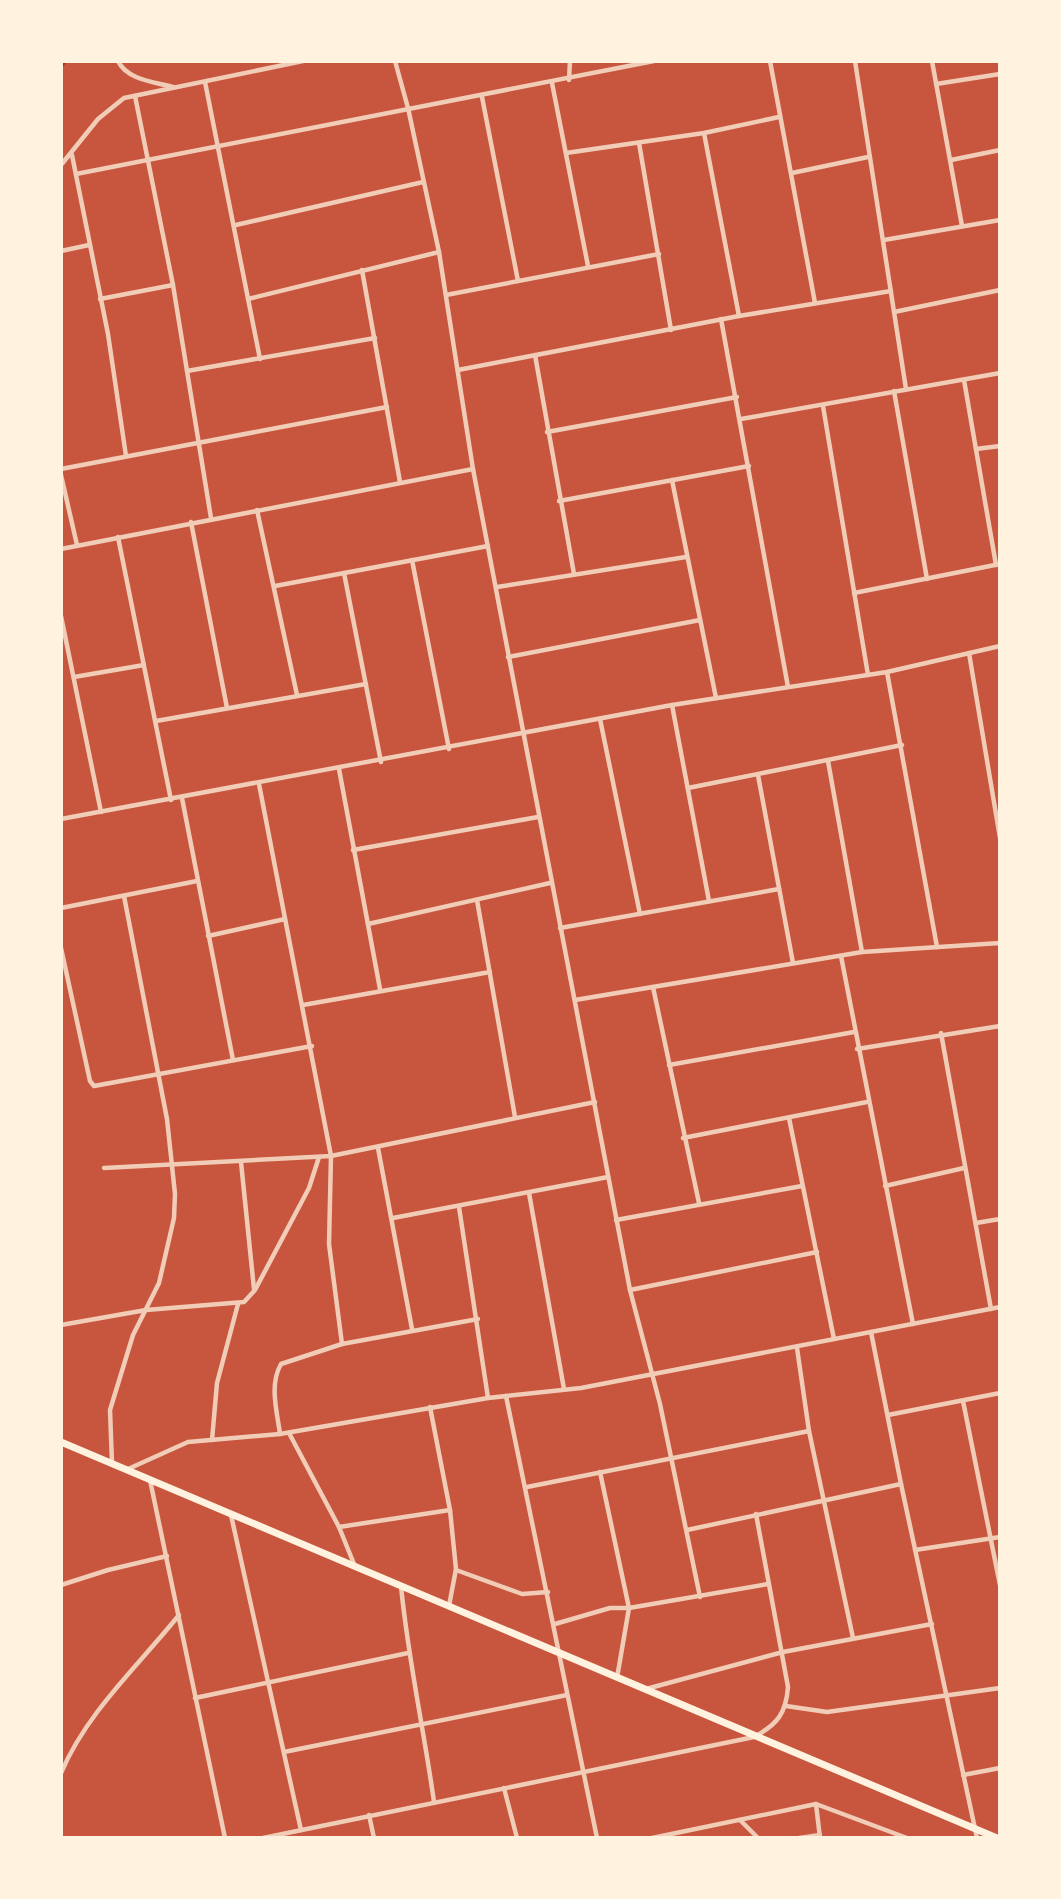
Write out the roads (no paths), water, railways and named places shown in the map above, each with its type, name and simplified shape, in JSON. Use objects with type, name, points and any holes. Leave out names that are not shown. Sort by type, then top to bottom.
[{"type":"highway","points":[[61,1442],[997,1838]]},
{"type":"street","points":[[118,61],[124,71],[130,74],[174,87]]},
{"type":"street","points":[[61,165],[110,106],[135,96],[303,61]]},
{"type":"street","points":[[395,61],[408,108],[439,252],[473,469],[629,1290],[652,1372],[700,1597]]},
{"type":"street","points":[[569,61],[569,80]]},
{"type":"street","points":[[76,174],[149,162],[408,108],[569,80],[654,61]]},
{"type":"street","points":[[770,61],[814,303]]},
{"type":"street","points":[[855,61],[906,389]]},
{"type":"street","points":[[932,61],[961,226]]},
{"type":"street","points":[[936,84],[1000,74]]},
{"type":"street","points":[[205,82],[236,225],[260,359]]},
{"type":"street","points":[[552,83],[588,266]]},
{"type":"street","points":[[135,96],[173,285],[211,519]]},
{"type":"street","points":[[482,97],[518,281]]},
{"type":"street","points":[[566,153],[704,133],[779,117]]},
{"type":"street","points":[[704,133],[739,316]]},
{"type":"street","points":[[639,143],[671,330]]},
{"type":"street","points":[[951,160],[1000,150]]},
{"type":"street","points":[[72,155],[100,299],[126,456]]},
{"type":"street","points":[[792,173],[868,157]]},
{"type":"street","points":[[236,225],[423,182]]},
{"type":"street","points":[[884,240],[1000,220]]},
{"type":"street","points":[[61,251],[89,245]]},
{"type":"street","points":[[248,299],[439,252]]},
{"type":"street","points":[[446,295],[659,254]]},
{"type":"street","points":[[362,270],[400,482]]},
{"type":"street","points":[[100,299],[173,285]]},
{"type":"street","points":[[894,312],[1000,290]]},
{"type":"street","points":[[458,370],[721,319],[891,291]]},
{"type":"street","points":[[721,319],[788,687]]},
{"type":"street","points":[[187,371],[375,338]]},
{"type":"street","points":[[535,355],[574,574]]},
{"type":"street","points":[[741,419],[1000,373]]},
{"type":"street","points":[[854,593],[998,565],[964,380]]},
{"type":"street","points":[[894,391],[928,579]]},
{"type":"street","points":[[547,432],[737,397]]},
{"type":"street","points":[[823,406],[868,675]]},
{"type":"street","points":[[61,469],[387,407]]},
{"type":"street","points":[[976,449],[1000,446]]},
{"type":"street","points":[[559,501],[749,466]]},
{"type":"street","points":[[61,549],[473,469]]},
{"type":"street","points":[[61,475],[77,545]]},
{"type":"street","points":[[672,480],[716,698]]},
{"type":"street","points":[[257,510],[297,695]]},
{"type":"street","points":[[191,523],[227,708]]},
{"type":"street","points":[[118,537],[171,800]]},
{"type":"street","points":[[275,586],[488,546]]},
{"type":"street","points":[[496,587],[686,557]]},
{"type":"street","points":[[412,561],[449,749]]},
{"type":"street","points":[[344,573],[380,762]]},
{"type":"street","points":[[61,616],[101,812]]},
{"type":"street","points":[[508,657],[700,620]]},
{"type":"street","points":[[61,819],[182,799],[672,705],[887,672],[1000,646]]},
{"type":"street","points":[[969,652],[1000,838]]},
{"type":"street","points":[[74,677],[144,665]]},
{"type":"street","points":[[887,672],[937,947]]},
{"type":"street","points":[[156,721],[366,684]]},
{"type":"street","points":[[672,705],[709,901]]},
{"type":"street","points":[[600,719],[640,914]]},
{"type":"street","points":[[688,788],[902,745]]},
{"type":"street","points":[[828,761],[862,952]]},
{"type":"street","points":[[339,769],[380,989]]},
{"type":"street","points":[[758,775],[793,963]]},
{"type":"street","points":[[259,784],[312,1046],[331,1157],[329,1244],[342,1344]]},
{"type":"street","points":[[182,799],[233,1060]]},
{"type":"street","points":[[353,850],[538,817]]},
{"type":"street","points":[[61,908],[197,881]]},
{"type":"street","points":[[368,924],[550,883]]},
{"type":"street","points":[[560,928],[779,889]]},
{"type":"street","points":[[113,1464],[110,1410],[132,1335],[159,1283],[174,1218],[174,1166],[124,896]]},
{"type":"street","points":[[477,900],[515,1117]]},
{"type":"street","points":[[208,936],[285,919]]},
{"type":"street","points":[[575,1000],[862,952],[1000,943]]},
{"type":"street","points":[[61,948],[90,1081],[101,1087],[156,1074],[312,1046]]},
{"type":"street","points":[[841,956],[867,1102],[913,1324]]},
{"type":"street","points":[[303,1004],[490,972]]},
{"type":"street","points":[[653,987],[683,1138],[699,1203]]},
{"type":"street","points":[[857,1049],[941,1033],[1000,1026]]},
{"type":"street","points":[[669,1065],[854,1032]]},
{"type":"street","points":[[941,1033],[991,1309]]},
{"type":"street","points":[[104,1168],[331,1157],[595,1102]]},
{"type":"street","points":[[683,1138],[867,1102]]},
{"type":"street","points":[[789,1118],[834,1339]]},
{"type":"street","points":[[377,1148],[393,1217],[412,1329]]},
{"type":"street","points":[[212,1440],[217,1383],[238,1304],[255,1290],[309,1188],[319,1157]]},
{"type":"street","points":[[241,1162],[255,1290]]},
{"type":"street","points":[[885,1186],[964,1168]]},
{"type":"street","points":[[393,1217],[459,1207],[609,1177]]},
{"type":"street","points":[[616,1220],[802,1186]]},
{"type":"street","points":[[530,1193],[564,1389]]},
{"type":"street","points":[[459,1207],[488,1398]]},
{"type":"street","points":[[976,1223],[1000,1219]]},
{"type":"street","points":[[629,1290],[817,1252]]},
{"type":"street","points":[[61,1325],[146,1310],[238,1304]]},
{"type":"street","points":[[125,1470],[169,1448],[188,1442],[289,1433],[430,1407],[564,1389],[797,1348],[1000,1307]]},
{"type":"street","points":[[281,1434],[274,1387],[275,1375],[281,1364],[342,1344],[478,1319]]},
{"type":"street","points":[[871,1331],[977,1838]]},
{"type":"street","points":[[797,1348],[809,1431],[853,1638]]},
{"type":"street","points":[[888,1415],[1000,1393]]},
{"type":"street","points":[[506,1396],[527,1487],[597,1838]]},
{"type":"street","points":[[963,1401],[1000,1585]]},
{"type":"street","points":[[430,1407],[450,1510],[456,1569],[448,1607]]},
{"type":"street","points":[[527,1487],[809,1431]]},
{"type":"street","points":[[289,1433],[339,1527],[354,1566]]},
{"type":"street","points":[[600,1472],[629,1608],[617,1679]]},
{"type":"street","points":[[150,1480],[225,1838]]},
{"type":"street","points":[[687,1530],[901,1484]]},
{"type":"street","points":[[339,1527],[450,1510]]},
{"type":"street","points":[[263,1838],[754,1737],[772,1727],[786,1706],[788,1687],[756,1514]]},
{"type":"street","points":[[231,1515],[301,1830]]},
{"type":"street","points":[[915,1550],[1000,1537]]},
{"type":"street","points":[[61,1585],[167,1556]]},
{"type":"street","points":[[456,1569],[522,1594],[548,1592]]},
{"type":"street","points":[[555,1624],[610,1608],[629,1608],[768,1584]]},
{"type":"street","points":[[401,1586],[408,1653],[423,1726],[434,1802]]},
{"type":"street","points":[[61,1773],[81,1734],[100,1707],[179,1615]]},
{"type":"street","points":[[646,1689],[783,1652],[932,1624]]},
{"type":"street","points":[[195,1699],[408,1653]]},
{"type":"street","points":[[786,1706],[827,1712],[948,1698],[1000,1688]]},
{"type":"street","points":[[284,1752],[567,1695]]},
{"type":"street","points":[[963,1774],[1000,1768]]},
{"type":"street","points":[[504,1788],[517,1838]]},
{"type":"street","points":[[799,1838],[820,1837],[816,1804]]},
{"type":"street","points":[[652,1838],[682,1835],[816,1804],[907,1838]]},
{"type":"street","points":[[369,1815],[374,1838]]},
{"type":"street","points":[[740,1820],[758,1838]]},
{"type":"waterway","points":[[61,67],[66,61]]}]
